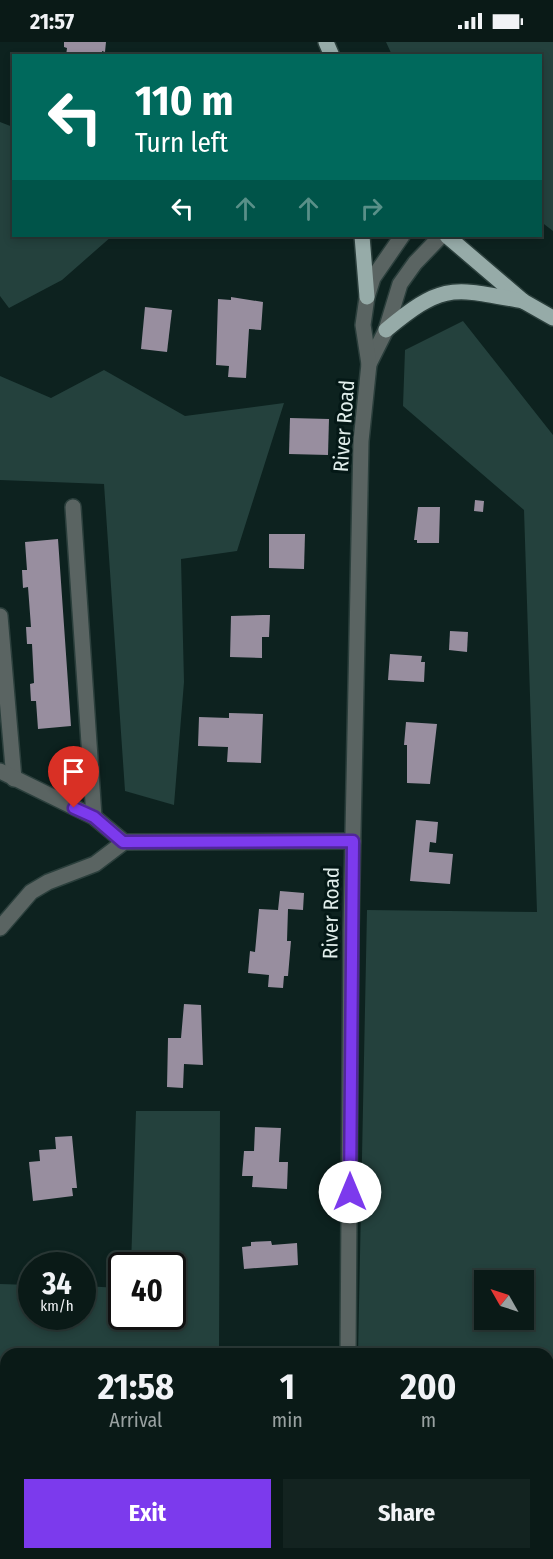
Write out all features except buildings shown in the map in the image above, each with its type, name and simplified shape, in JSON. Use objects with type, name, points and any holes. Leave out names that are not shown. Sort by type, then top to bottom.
[{"type":"main road","points":[[362,237],[367,297]]},
{"type":"main road","points":[[448,237],[523,301],[553,318]]},
{"type":"main road","points":[[386,330],[410,310],[438,294],[464,291],[523,301]]},
{"type":"street","points":[[369,364],[363,325],[367,297],[373,278],[401,237]]},
{"type":"street","points":[[369,364],[386,330],[399,284],[440,237]]},
{"type":"street","name":"River Road","points":[[348,1348],[353,841],[361,441],[369,364]]},
{"type":"street","points":[[73,507],[94,817]]},
{"type":"street","points":[[0,616],[7,775],[94,817],[123,842]]},
{"type":"street","points":[[0,928],[31,892],[48,882],[95,864],[123,842],[353,841]]},
{"type":"shaded area","points":[[386,42],[553,42],[553,231],[542,223],[542,54],[392,54]]},
{"type":"shaded area","points":[[0,122],[12,127],[12,237],[111,237],[62,280],[9,308],[0,296]]},
{"type":"shaded area","points":[[463,321],[553,435],[553,1348],[358,1348],[367,910],[537,912],[524,510],[403,406],[405,350]]},
{"type":"shaded area","points":[[104,370],[185,416],[284,403],[237,551],[181,559],[184,682],[174,805],[125,791],[104,484],[0,480],[0,376],[51,398]]},
{"type":"shaded area","points":[[136,1111],[220,1111],[219,1348],[0,1348],[0,1284],[18,1285],[18,1330],[96,1330],[96,1287],[108,1287],[108,1330],[186,1330],[186,1252],[131,1252]]},
{"type":"route","points":[[74,808],[94,817],[123,842],[353,841],[350,1192]]}]
